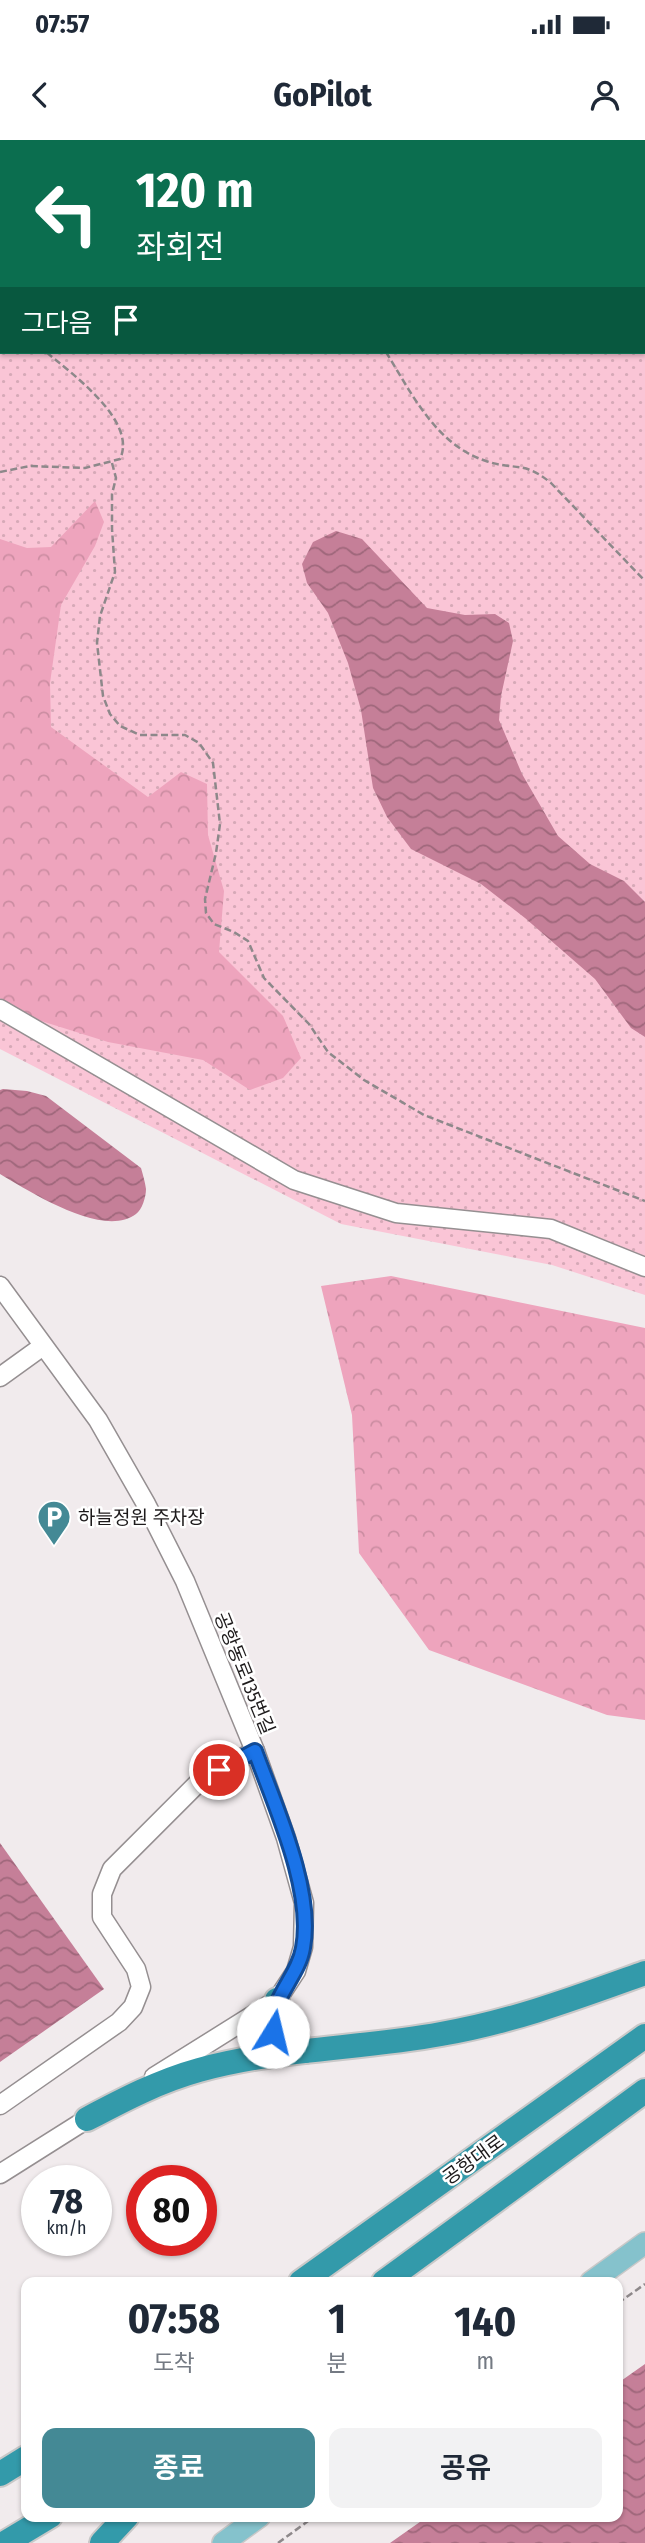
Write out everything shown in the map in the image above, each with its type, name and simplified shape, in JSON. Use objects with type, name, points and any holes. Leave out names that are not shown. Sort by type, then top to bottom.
[{"type":"highway","points":[[87,2119],[150,2087],[200,2070],[257,2058],[410,2040],[484,2026],[645,1973]]},
{"type":"highway","points":[[277,2000],[272,2024],[275,2038],[289,2048],[313,2052]]},
{"type":"highway","name":"공항대로","points":[[308,2277],[645,2036]]},
{"type":"highway","points":[[391,2277],[645,2091]]},
{"type":"highway","points":[[0,2474],[21,2461]]},
{"type":"highway","points":[[5,2543],[40,2522]]},
{"type":"highway","points":[[102,2543],[121,2522]]},
{"type":"main road","points":[[598,2277],[645,2244]]},
{"type":"main road","points":[[223,2543],[252,2522]]},
{"type":"street","points":[[0,1009],[294,1180],[396,1213],[551,1229],[645,1267]]},
{"type":"street","name":"공항동로135번길","points":[[0,1286],[98,1420],[146,1504],[185,1581],[255,1751],[286,1838],[304,1903],[303,1947],[296,1971],[277,2000],[0,2174]]},
{"type":"street","points":[[0,1377],[44,1346]]},
{"type":"street","points":[[0,2105],[119,2022],[133,2007],[141,1987],[136,1969],[102,1917],[102,1894],[112,1868],[202,1779],[255,1751]]},
{"type":"path","points":[[0,472],[30,466],[85,468],[112,463],[120,459],[123,453],[122,439],[115,418],[101,401],[48,354]]},
{"type":"path","points":[[387,354],[422,409],[453,444],[466,453],[489,462],[536,470],[645,581]]},
{"type":"path","points":[[112,463],[116,478],[112,529],[115,572],[100,616],[97,643],[103,696],[110,713],[120,726],[140,735],[186,735],[199,743],[213,763],[220,824],[205,900],[206,913],[214,924],[234,932],[248,942],[264,978],[309,1024],[328,1052],[364,1080],[424,1115],[645,1201]]},
{"type":"path","points":[[623,2299],[645,2284]]},
{"type":"path","points":[[278,2543],[307,2522]]},
{"type":"shaded area","points":[[0,354],[645,354],[645,1295],[552,1265],[341,1224],[0,1049]]},
{"type":"green space","points":[[95,501],[104,522],[95,546],[61,605],[50,683],[51,727],[148,797],[181,772],[207,784],[208,835],[224,891],[219,952],[283,1016],[301,1058],[283,1078],[250,1090],[203,1060],[108,1042],[38,1020],[0,998],[0,539],[27,548],[51,547]]},
{"type":"green space","points":[[391,1276],[645,1328],[645,1720],[607,1715],[429,1650],[359,1553],[352,1415],[321,1286]]},
{"type":"water","points":[[336,531],[362,539],[427,608],[465,615],[495,614],[509,623],[513,641],[501,696],[499,720],[522,774],[558,836],[590,864],[624,881],[645,902],[645,1037],[631,1028],[595,979],[525,918],[481,884],[411,849],[387,817],[373,788],[361,710],[348,663],[328,613],[307,583],[302,564],[313,542]]},
{"type":"water","points":[[0,1090],[46,1096],[141,1168],[146,1192],[138,1212],[122,1220],[105,1221],[87,1217],[48,1201],[0,1174]]},
{"type":"water","points":[[0,1843],[104,1989],[0,2062]]},
{"type":"water","points":[[645,2364],[645,2543],[390,2543],[420,2522],[623,2522],[623,2379]]},
{"type":"place","name":"하늘정원 주차장","points":[[54,1547]]},
{"type":"route","points":[[219,1770],[255,1751],[286,1838],[304,1903],[303,1947],[296,1971],[277,2000],[273,2032]]}]
